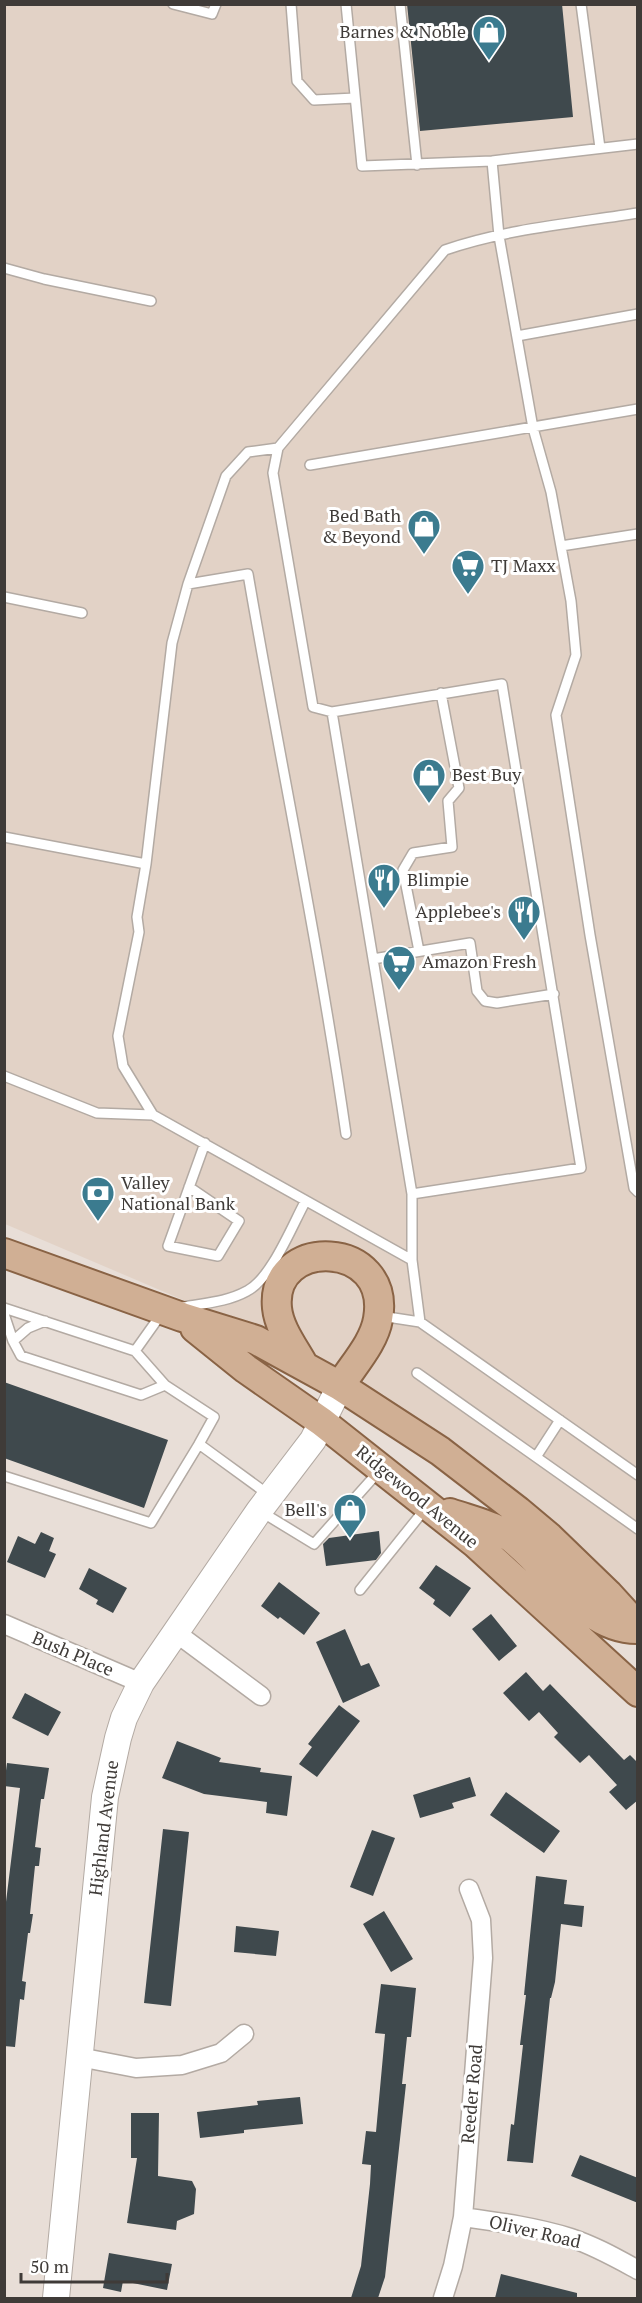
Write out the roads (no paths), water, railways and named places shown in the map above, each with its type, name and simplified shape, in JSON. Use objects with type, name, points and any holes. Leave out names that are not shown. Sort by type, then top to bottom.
[{"type":"main road","name":"Ridgewood Avenue","points":[[4,1253],[173,1314],[256,1340],[340,1386],[440,1451],[518,1511],[608,1594],[638,1628]]},
{"type":"main road","points":[[304,1366],[283,1328],[277,1310],[281,1285],[285,1277],[300,1263],[319,1256],[349,1260],[366,1271],[376,1289],[379,1316],[374,1335],[340,1386]]},
{"type":"main road","name":"Ridgewood Avenue","points":[[173,1314],[322,1422],[429,1505],[528,1589],[638,1692]]},
{"type":"main road","points":[[429,1505],[505,1533],[594,1617],[612,1626],[638,1628]]},
{"type":"street","name":"Highland Avenue","points":[[56,2298],[108,1776],[124,1718],[141,1683],[175,1632],[265,1503],[313,1440],[340,1386]]},
{"type":"street","name":"Bush Place","points":[[4,1624],[141,1683]]},
{"type":"street","points":[[175,1632],[261,1696]]},
{"type":"street","name":"Reeder Road","points":[[443,2298],[463,2217],[483,1958],[481,1920],[469,1889]]},
{"type":"street","points":[[79,2057],[136,2068],[182,2065],[221,2053],[244,2034]]},
{"type":"street","name":"Oliver Road","points":[[463,2217],[538,2230],[572,2239],[600,2249],[638,2270]]},
{"type":"lane","points":[[173,4],[212,14],[216,4]]},
{"type":"lane","points":[[291,4],[297,81],[314,100],[355,98]]},
{"type":"lane","points":[[346,4],[362,166],[492,161],[638,144]]},
{"type":"lane","points":[[400,4],[417,165]]},
{"type":"lane","points":[[581,4],[600,148]]},
{"type":"lane","points":[[492,161],[499,236],[533,428],[551,492],[571,601],[576,655],[556,715],[619,1102],[634,1188],[638,1192]]},
{"type":"lane","points":[[412,1194],[581,1168],[502,684],[332,712],[313,707],[273,473],[278,448],[445,250],[499,236],[638,213]]},
{"type":"lane","points":[[4,268],[44,279],[151,301]]},
{"type":"lane","points":[[517,336],[638,314]]},
{"type":"lane","points":[[310,465],[638,409]]},
{"type":"lane","points":[[153,1115],[123,1066],[118,1036],[138,932],[137,917],[146,864],[172,643],[188,584],[226,476],[248,452],[278,448]]},
{"type":"lane","points":[[561,546],[638,534]]},
{"type":"lane","points":[[188,584],[248,574],[281,764],[329,1013],[346,1134]]},
{"type":"lane","points":[[4,597],[81,613]]},
{"type":"lane","points":[[419,951],[403,870],[413,853],[452,847],[448,801],[459,788],[441,693]]},
{"type":"lane","points":[[332,712],[412,1194],[412,1260],[420,1322]]},
{"type":"lane","points":[[4,837],[146,864]]},
{"type":"lane","points":[[373,959],[470,943],[477,991],[484,1001],[497,1003],[554,994]]},
{"type":"lane","points":[[4,1076],[97,1113],[153,1115],[412,1260]]},
{"type":"lane","points":[[189,1187],[239,1221],[218,1256],[168,1246],[189,1187],[205,1143]]},
{"type":"lane","points":[[135,1351],[173,1314],[248,1291],[265,1277],[305,1202]]},
{"type":"lane","points":[[4,1308],[135,1351],[165,1385],[214,1417],[151,1523],[4,1476]]},
{"type":"lane","points":[[4,1314],[21,1356],[141,1395],[165,1385]]},
{"type":"lane","points":[[379,1316],[420,1322],[638,1475]]},
{"type":"lane","points":[[13,1341],[28,1328],[45,1321]]},
{"type":"lane","points":[[417,1373],[638,1529]]},
{"type":"lane","points":[[536,1457],[560,1420]]},
{"type":"lane","points":[[199,1444],[314,1544],[381,1468]]},
{"type":"lane","points":[[360,1590],[429,1505]]},
{"type":"place","name":"Barnes & Noble","points":[[489,61]]},
{"type":"place","name":"Bed Bath & Beyond","points":[[424,555]]},
{"type":"place","name":"TJ Maxx","points":[[468,595]]},
{"type":"place","name":"Best Buy","points":[[429,804]]},
{"type":"place","name":"Blimpie","points":[[384,909]]},
{"type":"place","name":"Applebee's","points":[[524,941]]},
{"type":"place","name":"Amazon Fresh","points":[[399,991]]},
{"type":"place","name":"Valley National Bank","points":[[98,1222]]},
{"type":"place","name":"Bell's","points":[[350,1539]]}]
